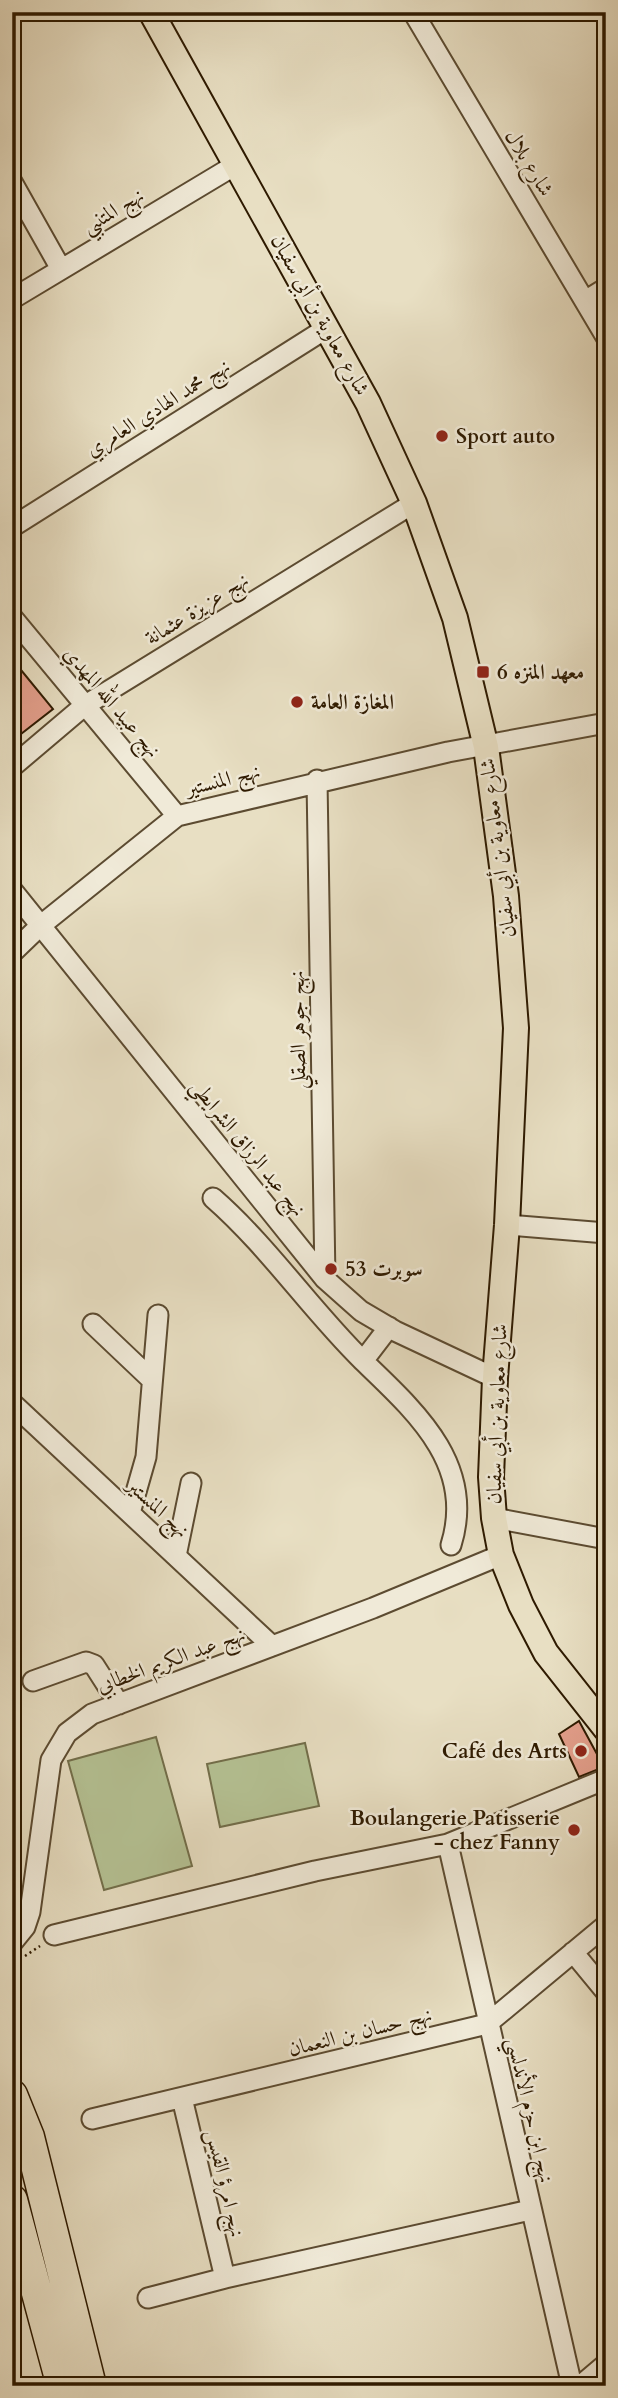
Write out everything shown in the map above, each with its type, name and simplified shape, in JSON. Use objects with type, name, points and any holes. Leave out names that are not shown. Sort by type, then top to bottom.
[{"type":"highway","points":[[12,2095],[29,2137],[93,2386]]},
{"type":"highway","points":[[12,2200],[62,2386]]},
{"type":"main road","name":"شارع معاوية بن أبي سفيان","points":[[152,12],[368,403],[414,503],[455,618],[486,747],[506,896],[516,1028],[507,1225],[495,1378],[491,1477],[494,1518],[501,1555],[521,1605],[546,1653],[606,1729]]},
{"type":"street","name":"شارع بلال","points":[[413,12],[606,337]]},
{"type":"street","name":"نهج المتنبي","points":[[12,299],[237,164]]},
{"type":"street","points":[[12,182],[61,269]]},
{"type":"street","points":[[585,301],[606,288]]},
{"type":"street","name":"نهج محمد الهادي العامري","points":[[12,527],[327,328]]},
{"type":"street","name":"نهج عزيزة عثمانة","points":[[12,767],[84,706],[414,503]]},
{"type":"street","name":"نهج عبيد الله المهدي","points":[[12,617],[177,816]]},
{"type":"street","name":"نهج المنستير","points":[[12,953],[40,926],[177,816],[317,780],[448,752],[601,724]]},
{"type":"street","name":"نهج جوهر الصقلي","points":[[317,780],[325,1279]]},
{"type":"street","name":"نهج عبد الرزاق الشرايطي","points":[[12,890],[325,1279],[361,1311],[495,1378]]},
{"type":"street","points":[[212,1198],[282,1266],[333,1331],[386,1382],[445,1452],[454,1479],[459,1512],[451,1545]]},
{"type":"street","points":[[507,1225],[606,1233]]},
{"type":"street","points":[[130,1513],[146,1457],[158,1315]]},
{"type":"street","points":[[93,1324],[152,1380]]},
{"type":"street","points":[[363,1361],[389,1327]]},
{"type":"street","name":"نهج المنستير","points":[[12,1403],[272,1646]]},
{"type":"street","points":[[176,1556],[191,1483]]},
{"type":"street","points":[[494,1518],[606,1539]]},
{"type":"street","name":"نهج عبد الكريم الخطابي","points":[[17,1950],[30,1912],[51,1760],[67,1733],[92,1714],[501,1555]]},
{"type":"street","points":[[33,1681],[86,1661],[94,1665],[119,1703]]},
{"type":"street","points":[[54,1935],[315,1871],[447,1844],[600,1782]]},
{"type":"street","name":"نهج ابن حزم الأندلسي","points":[[447,1844],[486,2024],[572,2386]]},
{"type":"street","name":"نهج حسان بن النعمان","points":[[92,2119],[486,2024],[606,1925]]},
{"type":"street","points":[[573,1952],[606,1992]]},
{"type":"street","name":"نهج امرؤ القيس","points":[[182,2098],[225,2278]]},
{"type":"street","points":[[148,2298],[225,2278],[530,2210]]},
{"type":"street","points":[[580,2386],[606,2364]]},
{"type":"path","points":[[17,1950],[31,1954],[54,1935]]},
{"type":"green space","points":[[156,1737],[192,1866],[104,1890],[68,1761]]},
{"type":"green space","points":[[305,1743],[319,1806],[220,1827],[207,1764]]},
{"type":"building","points":[[12,659],[53,709],[12,741]]},
{"type":"building","name":"Café des Arts","points":[[579,1721],[604,1767],[579,1777],[559,1734]]},
{"type":"place","name":"Sport auto","points":[[442,436]]},
{"type":"place","name":"معهد المنزه 6","points":[[483,672]]},
{"type":"place","name":"المغازة العامة","points":[[297,702]]},
{"type":"place","name":"سوبرت 53","points":[[331,1269]]},
{"type":"place","name":"Café des Arts","points":[[581,1751]]},
{"type":"place","name":"Boulangerie Patisserie - chez Fanny","points":[[574,1830]]}]
